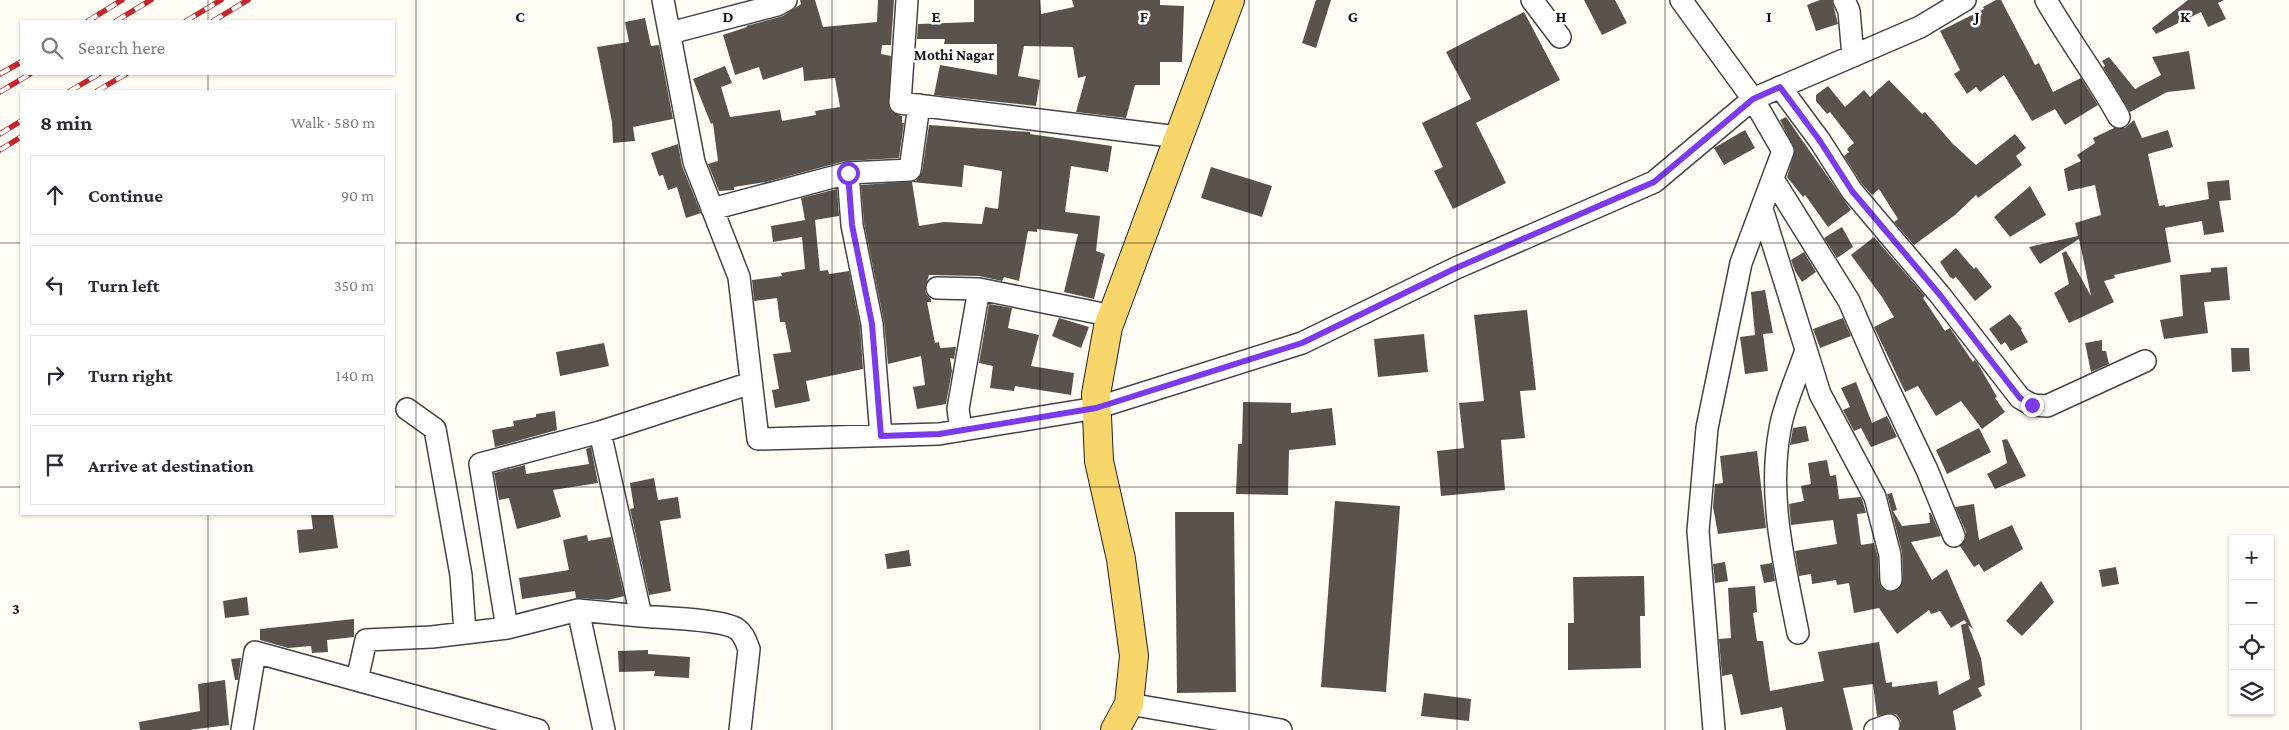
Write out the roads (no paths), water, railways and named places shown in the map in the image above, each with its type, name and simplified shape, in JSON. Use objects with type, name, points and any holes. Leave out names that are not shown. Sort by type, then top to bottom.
[{"type":"main road","points":[[1114,730],[1129,704],[1134,656],[1121,559],[1099,461],[1096,394],[1108,327],[1230,0]]},
{"type":"street","points":[[663,0],[694,162],[739,277],[758,439],[939,434],[1096,408],[1302,343],[1456,268],[1654,182],[1753,99],[1920,27],[1965,0]]},
{"type":"street","points":[[670,33],[777,5],[786,0]]},
{"type":"street","points":[[907,0],[900,103],[1178,137]]},
{"type":"street","points":[[1532,0],[1560,37]]},
{"type":"street","points":[[1681,0],[1753,99],[1783,151],[1742,263],[1707,428],[1698,531],[1714,730]]},
{"type":"street","points":[[1844,0],[1849,11],[1853,56]]},
{"type":"street","points":[[2046,0],[2069,41],[2094,76],[2119,118]]},
{"type":"street","points":[[1780,87],[1820,141],[1852,191],[1940,295],[2020,398],[2032,405],[2046,406],[2144,361]]},
{"type":"street","points":[[712,209],[848,173],[910,170],[919,105]]},
{"type":"street","points":[[848,173],[852,225],[872,324],[881,436]]},
{"type":"street","points":[[1773,179],[1849,301],[1877,365],[1928,470],[1954,536]]},
{"type":"street","points":[[1762,210],[1820,394],[1875,497],[1890,555],[1891,580]]},
{"type":"street","points":[[938,288],[979,289],[1113,316]]},
{"type":"street","points":[[961,430],[958,409],[979,289]]},
{"type":"street","points":[[1798,633],[1784,561],[1775,492],[1780,429],[1806,350]]},
{"type":"street","points":[[507,628],[480,464],[600,432],[752,383]]},
{"type":"street","points":[[407,409],[435,428],[461,575],[465,633]]},
{"type":"street","points":[[600,432],[641,616]]},
{"type":"street","points":[[357,680],[366,640],[432,637],[507,628],[578,610],[723,624],[737,629],[744,637],[749,649],[740,730]]},
{"type":"street","points":[[578,610],[604,730]]},
{"type":"street","points":[[242,730],[255,652],[538,730]]},
{"type":"street","points":[[1129,704],[1281,730]]},
{"type":"railway","points":[[90,20],[122,0]]},
{"type":"railway","points":[[118,20],[151,0]]},
{"type":"railway","points":[[188,20],[221,0]]},
{"type":"railway","points":[[215,20],[248,0]]},
{"type":"railway","points":[[0,74],[20,63]]},
{"type":"railway","points":[[0,92],[28,75]]},
{"type":"railway","points":[[72,90],[97,75]]},
{"type":"railway","points":[[99,90],[124,75]]},
{"type":"railway","points":[[0,134],[20,122]]},
{"type":"railway","points":[[0,150],[20,138]]},
{"type":"district","name":"Mothi Nagar","points":[[954,55]]}]
